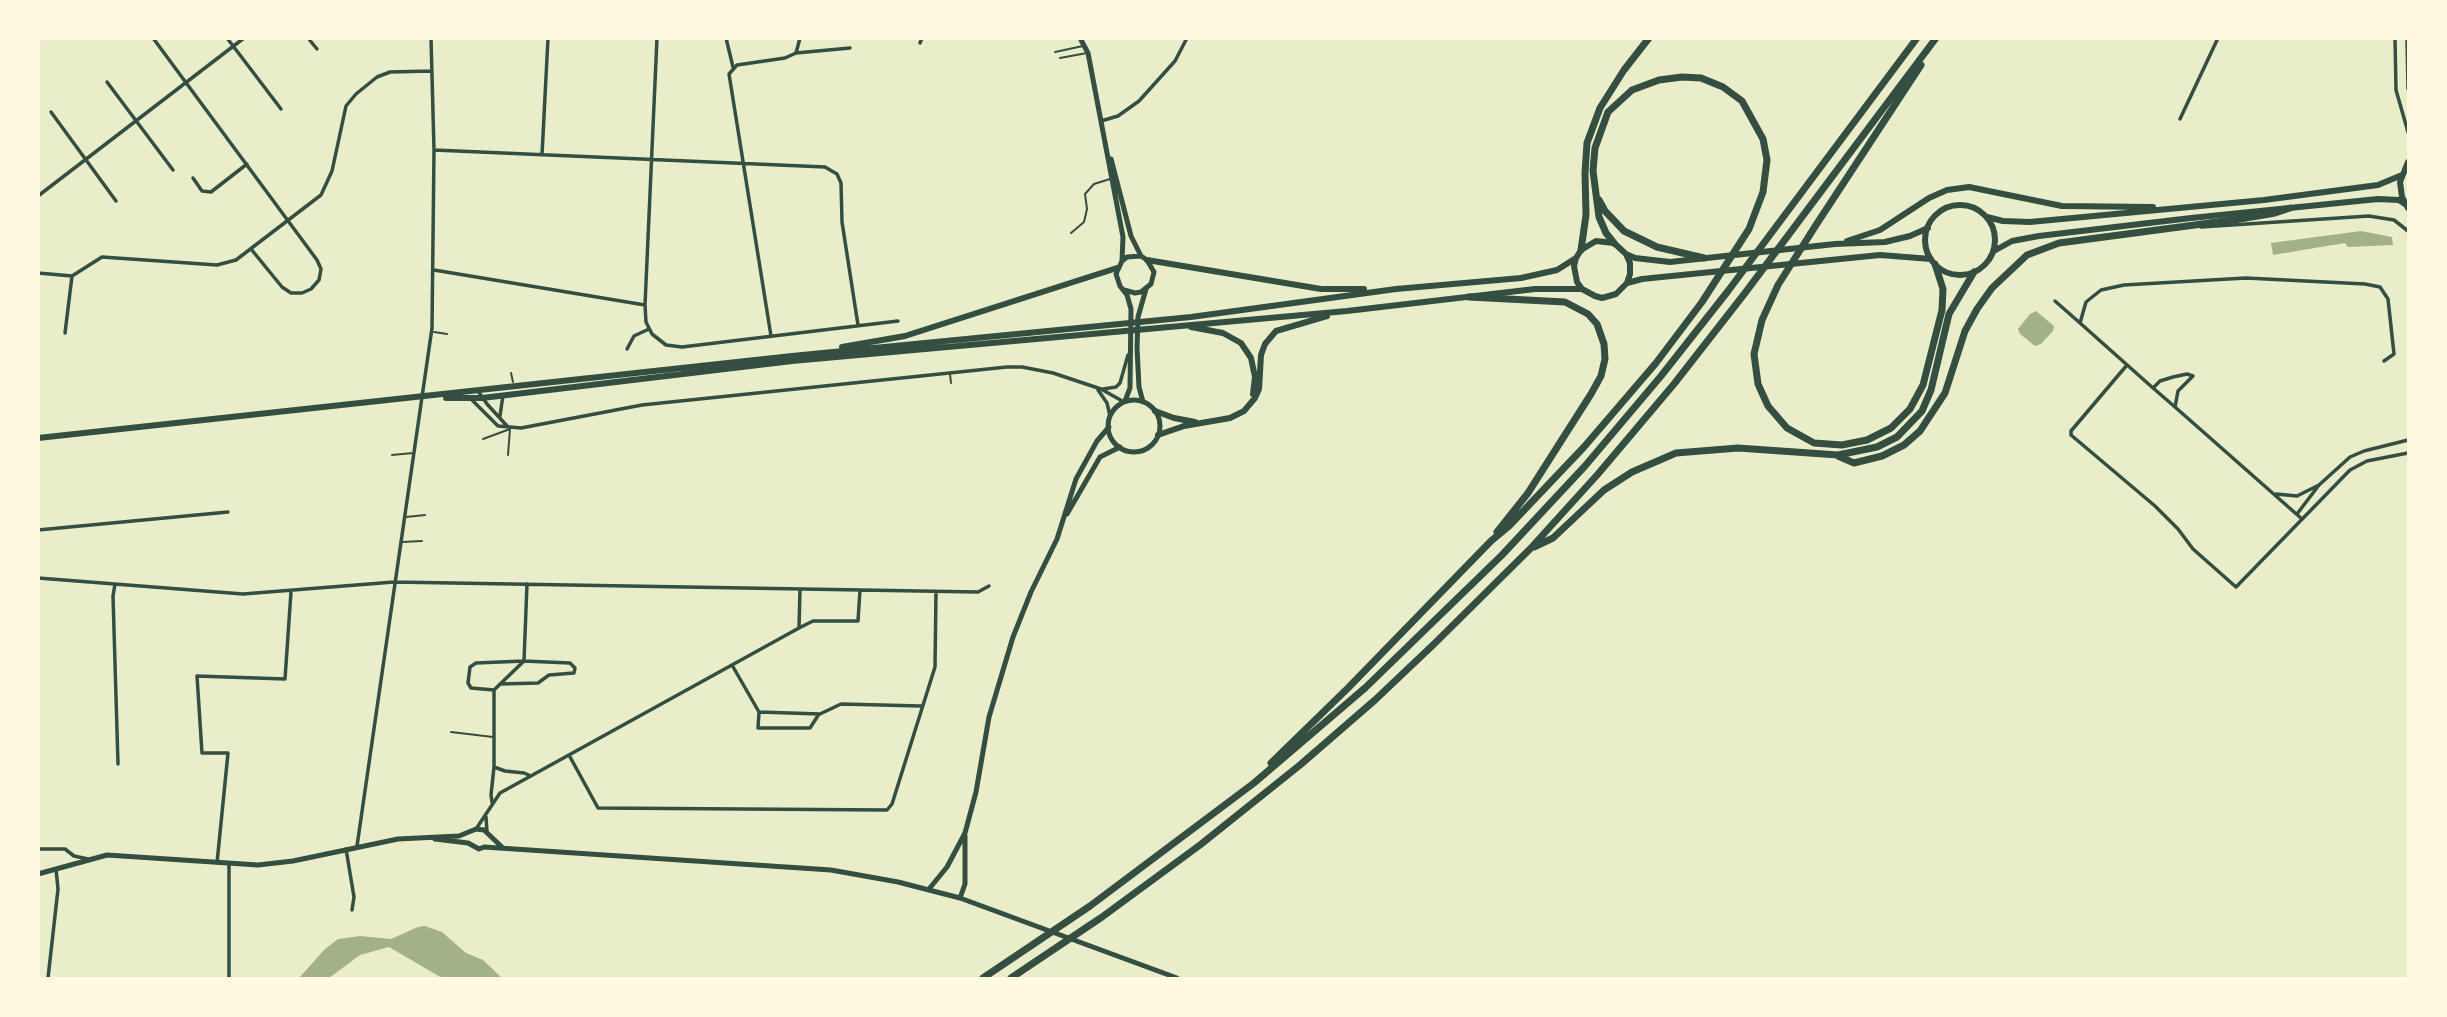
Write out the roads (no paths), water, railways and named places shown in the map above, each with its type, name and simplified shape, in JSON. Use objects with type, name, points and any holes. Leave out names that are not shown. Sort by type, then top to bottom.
[{"type":"highway","points":[[1581,250],[1586,215],[1587,143],[1600,108],[1624,69],[1649,38]]},
{"type":"highway","points":[[982,978],[1090,906],[1254,783],[1365,688],[1502,555],[1585,466],[1661,376],[1917,38]]},
{"type":"highway","points":[[1011,978],[1102,917],[1200,845],[1300,765],[1375,700],[1530,549],[1674,384],[1937,38]]},
{"type":"highway","points":[[1933,261],[1943,289],[1942,310],[1923,385],[1910,409],[1891,428],[1867,440],[1842,446],[1814,443],[1787,428],[1768,406],[1758,384],[1754,354],[1762,320],[1778,285],[1937,38]]},
{"type":"highway","points":[[1254,783],[1285,747],[1348,688],[1584,447],[1656,363],[1702,303],[1749,229],[1763,192],[1767,160],[1763,139],[1742,102],[1723,87],[1701,78],[1682,77],[1659,80],[1632,90],[1608,112],[1595,148],[1593,171],[1601,224],[1614,243]]},
{"type":"highway","points":[[1595,193],[1605,211],[1625,231],[1657,247],[1704,258]]},
{"type":"highway","points":[[1838,455],[1854,463],[1881,456],[1904,445],[1920,431],[1945,393],[1965,331],[1977,309],[1992,288],[2027,255],[2059,243],[2275,213],[2290,208]]},
{"type":"highway","points":[[1530,549],[1553,538],[1613,484],[1654,461],[1676,453],[1738,448],[1838,455],[1877,447],[1897,437],[1922,411],[1931,390],[1949,314],[1974,272]]},
{"type":"highway","points":[[1469,297],[1564,302],[1588,314],[1597,324],[1604,344],[1605,359],[1601,376],[1591,394],[1528,494],[1491,541]]},
{"type":"main road","points":[[2407,206],[2400,190],[2402,175],[2409,162]]},
{"type":"main road","points":[[1933,261],[1926,247],[1928,228],[1938,213],[1954,205],[1972,207],[1987,217],[2003,221],[2030,222],[2264,200],[2378,185],[2402,175]]},
{"type":"main road","points":[[1835,244],[1880,229],[1929,198],[1947,190],[1969,187],[2062,206],[2104,208],[2142,205],[2165,208]]},
{"type":"main road","points":[[1994,251],[2012,242],[2039,236],[2290,208],[2378,199],[2399,200],[2407,206]]},
{"type":"main road","points":[[1182,326],[1347,311],[1553,287],[1582,289],[1602,298],[1616,294],[1627,284],[1642,279],[1880,256],[1933,261],[1953,274],[1974,272],[1994,251],[1995,233],[1987,217]]},
{"type":"main road","points":[[1626,254],[1655,261],[1704,258],[1835,244],[1885,242],[1928,228]]},
{"type":"main road","points":[[423,398],[470,398],[513,387],[587,382],[1157,324],[1396,289],[1542,275],[1566,266],[1581,250],[1596,241],[1614,243],[1626,254],[1630,263],[1627,284]]},
{"type":"main road","points":[[1144,258],[1321,289],[1396,289]]},
{"type":"main road","points":[[1576,258],[1574,274],[1582,289]]},
{"type":"main road","points":[[792,356],[905,336],[1117,268]]},
{"type":"main road","points":[[1158,435],[1230,418],[1244,411],[1259,389],[1261,355],[1265,344],[1276,331],[1347,311]]},
{"type":"main road","points":[[1157,324],[1223,333],[1241,343],[1251,358],[1255,377],[1250,404]]},
{"type":"main road","points":[[38,439],[423,398],[503,395],[792,356],[1105,329]]},
{"type":"main road","points":[[1155,411],[1201,423]]},
{"type":"street","points":[[153,38],[319,264],[319,280],[312,289],[296,294],[286,290],[251,249]]},
{"type":"street","points":[[228,38],[281,109]]},
{"type":"street","points":[[38,197],[244,38]]},
{"type":"street","points":[[308,38],[317,50]]},
{"type":"street","points":[[357,847],[431,332],[434,270],[432,38]]},
{"type":"street","points":[[542,155],[548,38]]},
{"type":"street","points":[[657,38],[645,305],[649,329],[656,338],[671,347],[898,321]]},
{"type":"street","points":[[726,38],[733,67],[729,74],[771,336]]},
{"type":"street","points":[[796,53],[800,38]]},
{"type":"street","points":[[1080,38],[1088,53],[1123,237],[1122,261]]},
{"type":"street","points":[[1101,121],[1118,116],[1139,101],[1175,61],[1187,38]]},
{"type":"street","points":[[2180,119],[2218,38]]},
{"type":"street","points":[[2395,38],[2396,90],[2409,132]]},
{"type":"street","points":[[2407,38],[2409,89]]},
{"type":"street","points":[[733,67],[785,58],[796,53],[850,48]]},
{"type":"street","points":[[38,273],[72,276],[102,257],[217,265],[231,262],[316,201],[326,188],[344,110],[356,94],[377,77],[390,72],[431,71]]},
{"type":"street","points":[[107,82],[173,170]]},
{"type":"street","points":[[51,112],[116,201]]},
{"type":"street","points":[[1101,121],[1131,236],[1154,272],[1151,284],[1146,289],[1135,293],[1124,290]]},
{"type":"street","points":[[434,150],[825,167],[837,174],[841,183],[842,222],[858,325]]},
{"type":"street","points":[[193,178],[202,191],[211,192],[247,164]]},
{"type":"street","points":[[2188,225],[2219,227],[2369,216],[2394,220],[2409,231]]},
{"type":"street","points":[[1125,402],[1130,388],[1131,309],[1117,280],[1117,268],[1127,257],[1144,258]]},
{"type":"street","points":[[434,270],[645,305]]},
{"type":"street","points":[[65,333],[72,276]]},
{"type":"street","points":[[2080,323],[2085,302],[2101,290],[2123,285],[2246,278],[2365,284],[2380,287],[2388,299],[2393,354],[2384,361]]},
{"type":"street","points":[[1143,402],[1139,387],[1137,348],[1138,317],[1146,289]]},
{"type":"street","points":[[2055,301],[2302,519]]},
{"type":"street","points":[[626,348],[634,336],[649,329]]},
{"type":"street","points":[[1099,389],[1116,387],[1120,383],[1130,348]]},
{"type":"street","points":[[2127,365],[2071,431],[2071,435],[2161,511],[2178,528],[2193,550],[2236,587],[2350,470],[2367,461],[2409,453]]},
{"type":"street","points":[[470,398],[498,426],[510,429],[642,405],[1022,367],[1053,373],[1099,389],[1125,402]]},
{"type":"street","points":[[2152,388],[2160,381],[2173,377],[2187,374],[2193,376],[2178,391],[2175,407]]},
{"type":"street","points":[[1099,389],[1107,403],[1112,439],[1121,447],[1127,450],[1142,450],[1154,442],[1158,435],[1159,420],[1155,411],[1143,402],[1125,402],[1118,405],[1110,416]]},
{"type":"street","points":[[480,394],[510,429]]},
{"type":"street","points":[[500,416],[503,395]]},
{"type":"street","points":[[1065,516],[1076,479],[1097,441],[1109,427]]},
{"type":"street","points":[[2297,514],[2319,485],[2350,457],[2409,440]]},
{"type":"street","points":[[929,889],[947,867],[965,833],[976,792],[989,717],[1013,637],[1065,516],[1100,457],[1121,447]]},
{"type":"street","points":[[2274,494],[2297,496],[2319,485]]},
{"type":"street","points":[[38,530],[228,512]]},
{"type":"street","points":[[38,578],[243,594],[394,582],[978,592],[989,586]]},
{"type":"street","points":[[115,584],[113,596],[118,764]]},
{"type":"street","points":[[492,802],[494,690],[524,661],[527,584]]},
{"type":"street","points":[[799,628],[800,589]]},
{"type":"street","points":[[471,844],[469,839],[500,793],[813,621],[858,621],[860,590]]},
{"type":"street","points":[[217,863],[228,753],[202,753],[197,676],[285,679],[291,591]]},
{"type":"street","points":[[569,755],[598,808],[887,810],[892,804],[935,667],[936,591]]},
{"type":"street","points":[[494,690],[471,688],[468,683],[470,667],[476,663],[524,661],[570,663],[575,668],[574,673],[549,675],[538,683],[500,684]]},
{"type":"street","points":[[732,665],[759,712],[758,728],[810,728],[820,713]]},
{"type":"street","points":[[759,712],[820,713],[841,704],[922,706]]},
{"type":"street","points":[[494,767],[531,776]]},
{"type":"street","points":[[484,847],[488,844],[486,817]]},
{"type":"street","points":[[38,874],[107,855],[258,865],[293,861],[398,839],[460,836],[475,830],[488,834],[505,850]]},
{"type":"street","points":[[960,898],[965,884],[965,833]]},
{"type":"street","points":[[435,839],[471,844],[476,848],[831,870],[929,889],[960,898],[1177,978]]},
{"type":"street","points":[[38,849],[65,849],[74,856],[90,859]]},
{"type":"street","points":[[346,849],[354,897],[352,910]]},
{"type":"street","points":[[229,864],[229,978]]},
{"type":"street","points":[[48,978],[58,889],[56,869]]},
{"type":"lane","points":[[1055,52],[1084,46]]},
{"type":"lane","points":[[1059,58],[1088,53]]},
{"type":"lane","points":[[1071,233],[1084,222],[1087,209],[1084,194],[1094,184],[1111,178]]},
{"type":"lane","points":[[431,332],[447,334]]},
{"type":"lane","points":[[511,373],[513,387]]},
{"type":"lane","points":[[950,373],[951,383]]},
{"type":"lane","points":[[483,439],[510,429],[508,455]]},
{"type":"lane","points":[[392,455],[414,453]]},
{"type":"lane","points":[[405,517],[425,515]]},
{"type":"lane","points":[[400,542],[422,541]]},
{"type":"lane","points":[[451,732],[494,737]]}]
